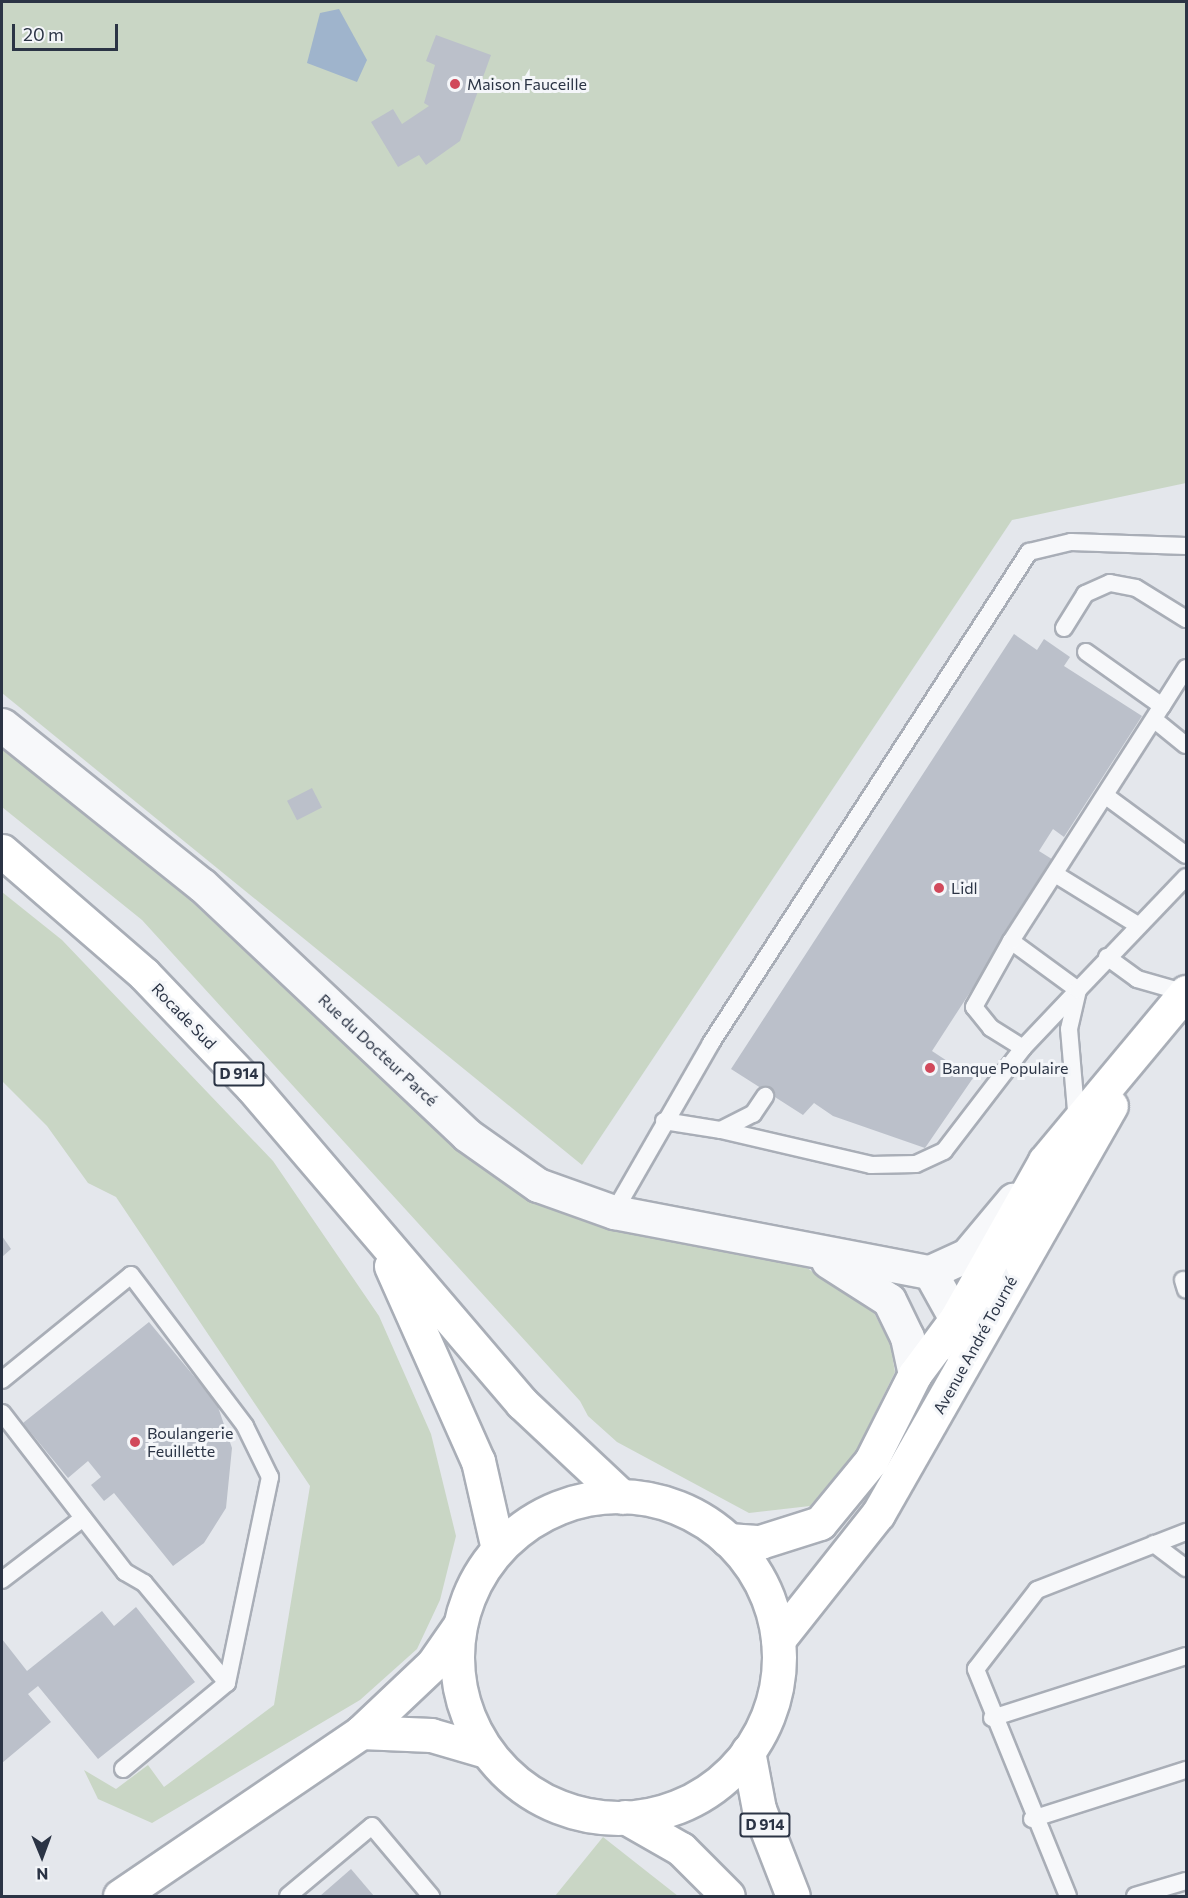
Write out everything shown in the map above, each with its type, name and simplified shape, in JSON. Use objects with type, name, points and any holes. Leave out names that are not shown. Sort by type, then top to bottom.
[{"type":"main road","name":"Rocade Sud","points":[[2,850],[144,974],[252,1087],[371,1227]]},
{"type":"main road","name":"Avenue André Tourné","points":[[728,1540],[760,1542],[820,1523],[871,1461],[915,1374],[956,1319],[1045,1161],[1186,993]]},
{"type":"main road","name":"Avenue André Tourné","points":[[778,1640],[878,1514],[1152,1036]]},
{"type":"main road","name":"D 914","points":[[371,1227],[522,1403],[622,1497]]},
{"type":"main road","name":"D 914","points":[[371,1227],[423,1330],[478,1461],[498,1549]]},
{"type":"main road","points":[[120,1896],[361,1732],[433,1664],[460,1625],[470,1593],[498,1549],[548,1512],[586,1500],[622,1497],[683,1510],[728,1540],[763,1589],[778,1640],[774,1695],[748,1751],[724,1778],[690,1801],[625,1817],[587,1815],[549,1803],[513,1779],[486,1751],[460,1694],[460,1625]]},
{"type":"main road","points":[[361,1732],[431,1735],[486,1751]]},
{"type":"main road","name":"D 914","points":[[748,1751],[759,1809],[793,1896]]},
{"type":"main road","points":[[625,1817],[681,1849],[728,1896]]},
{"type":"street","name":"Rue du Docteur Parcé","points":[[2,725],[202,885],[467,1135],[538,1185],[614,1212],[817,1253],[930,1272]]},
{"type":"street","points":[[878,1514],[902,1451],[953,1360],[956,1319],[930,1272],[967,1256],[1045,1161]]},
{"type":"street","name":"Rue du Docteur Parcé","points":[[817,1253],[889,1300],[908,1337],[915,1374]]},
{"type":"lane","points":[[614,1212],[664,1121],[1029,552],[1071,542],[1186,546]]},
{"type":"lane","points":[[1064,628],[1085,594],[1110,582],[1136,588],[1186,619]]},
{"type":"lane","points":[[1086,652],[1159,713],[1186,746]]},
{"type":"lane","points":[[1023,1048],[991,1028],[974,1007],[1011,940],[1106,796],[1186,668]]},
{"type":"lane","points":[[1106,796],[1186,855]]},
{"type":"lane","points":[[1055,874],[1136,924]]},
{"type":"lane","points":[[664,1121],[721,1130],[871,1164],[916,1164],[944,1151],[1023,1048],[1136,924],[1186,877]]},
{"type":"lane","points":[[1011,940],[1078,990]]},
{"type":"lane","points":[[1107,957],[1137,979],[1186,993]]},
{"type":"lane","points":[[1077,1122],[1069,1029],[1078,990]]},
{"type":"lane","points":[[721,1130],[753,1114],[765,1096]]},
{"type":"lane","points":[[2,1380],[131,1275],[245,1426],[270,1477],[227,1683],[123,1769]]},
{"type":"lane","points":[[2,1413],[83,1518],[227,1683]]},
{"type":"lane","points":[[2,1580],[83,1518]]},
{"type":"lane","points":[[1068,1896],[1032,1818],[992,1718],[976,1669],[1037,1590],[1186,1532]]},
{"type":"lane","points":[[1154,1544],[1186,1568]]},
{"type":"lane","points":[[992,1718],[1186,1656]]},
{"type":"lane","points":[[1032,1818],[1186,1770]]},
{"type":"lane","points":[[288,1896],[372,1826],[431,1896]]},
{"type":"lane","points":[[1135,1896],[1186,1881]]},
{"type":"green space","points":[[2,2],[1186,2],[1186,483],[1012,520],[582,1165],[2,693]]},
{"type":"green space","points":[[2,749],[190,900],[455,1149],[529,1201],[609,1230],[807,1268],[874,1313],[890,1343],[895,1372],[856,1451],[810,1506],[749,1513],[617,1442],[588,1416],[580,1401],[142,920],[2,807]]},
{"type":"green space","points":[[2,892],[62,940],[273,1161],[379,1316],[431,1434],[456,1536],[440,1600],[417,1649],[360,1700],[152,1823],[98,1799],[84,1770],[116,1789],[148,1765],[164,1787],[274,1705],[310,1486],[116,1197],[88,1183],[47,1126],[2,1081]]},
{"type":"green space","points":[[603,1837],[650,1874],[678,1896],[555,1896]]},
{"type":"water","points":[[339,9],[367,60],[357,82],[307,63],[320,13]]},
{"type":"building","name":"Maison Fauceille","points":[[436,35],[491,55],[460,141],[426,165],[419,155],[398,167],[371,122],[393,109],[402,124],[429,106],[424,103],[435,65],[426,61]]},
{"type":"building","points":[[1014,634],[1037,650],[1044,639],[1070,657],[1064,666],[1142,716],[1064,837],[1053,829],[1039,851],[1055,861],[932,1051],[973,1078],[925,1148],[833,1116],[814,1103],[803,1115],[731,1069]]},
{"type":"building","points":[[312,788],[322,808],[297,820],[287,801]]},
{"type":"building","points":[[2,1236],[11,1249],[2,1257]]},
{"type":"building","name":"Boulangerie Feuillette","points":[[149,1322],[217,1404],[232,1448],[226,1508],[204,1543],[173,1566],[114,1493],[104,1501],[91,1485],[101,1477],[88,1461],[68,1478],[23,1423]]},
{"type":"building","points":[[136,1607],[195,1682],[98,1759],[38,1686],[28,1694],[51,1722],[2,1763],[2,1639],[27,1671],[102,1611],[114,1626]]},
{"type":"building","points":[[351,1869],[374,1896],[320,1896]]},
{"type":"place","name":"Maison Fauceille","points":[[455,84]]},
{"type":"place","name":"Lidl","points":[[939,888]]},
{"type":"place","name":"Banque Populaire","points":[[930,1068]]},
{"type":"place","name":"Boulangerie Feuillette","points":[[135,1442]]}]
